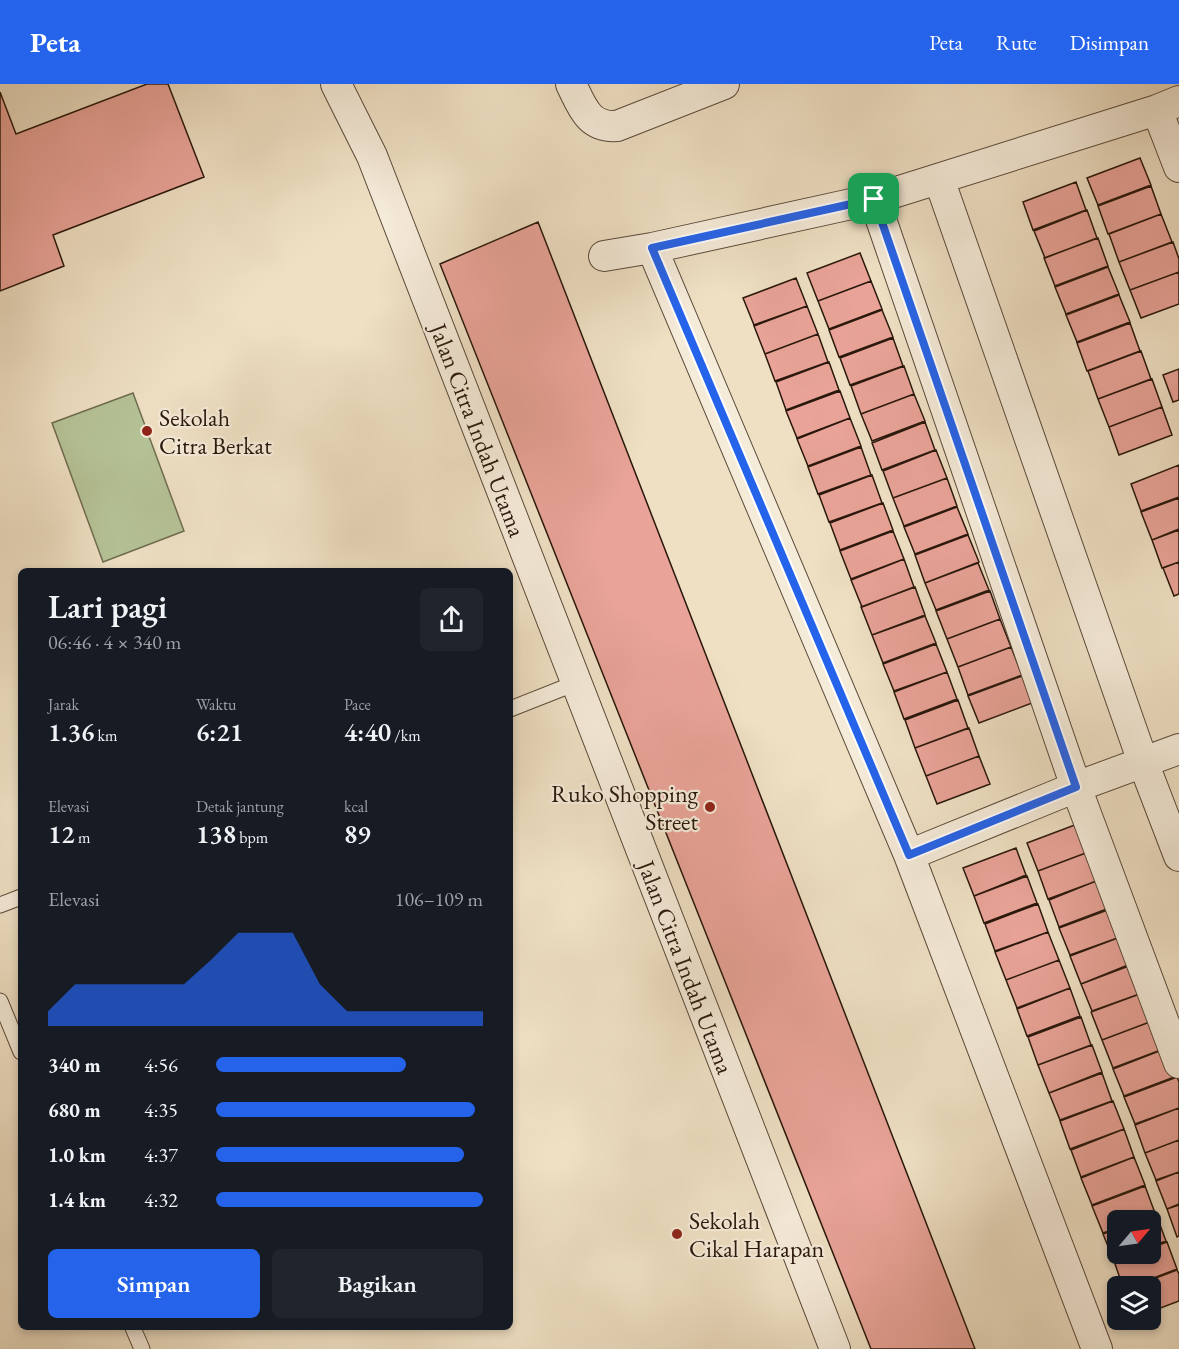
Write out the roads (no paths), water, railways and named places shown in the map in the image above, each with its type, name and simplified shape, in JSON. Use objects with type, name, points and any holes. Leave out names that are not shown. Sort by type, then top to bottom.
[{"type":"street","name":"Jalan Citra Indah Utama","points":[[336,84],[372,156],[835,1349]]},
{"type":"street","points":[[571,84],[588,117],[606,127],[617,126],[724,84]]},
{"type":"street","points":[[604,256],[652,248],[874,199],[1168,105],[1179,167]]},
{"type":"street","points":[[939,179],[1143,762],[1179,856]]},
{"type":"street","points":[[874,199],[1076,787],[1179,1063]]},
{"type":"street","points":[[652,248],[909,855],[1097,1349]]},
{"type":"street","points":[[909,855],[1076,787],[1179,749]]},
{"type":"lane","points":[[513,708],[576,683]]},
{"type":"lane","points":[[0,906],[18,898]]},
{"type":"lane","points":[[0,1001],[18,1045]]},
{"type":"lane","points":[[134,1330],[142,1349]]},
{"type":"place","name":"Sekolah Citra Berkat","points":[[147,431]]},
{"type":"place","name":"Ruko Shopping Street","points":[[710,807]]},
{"type":"place","name":"Sekolah Cikal Harapan","points":[[677,1234]]}]
